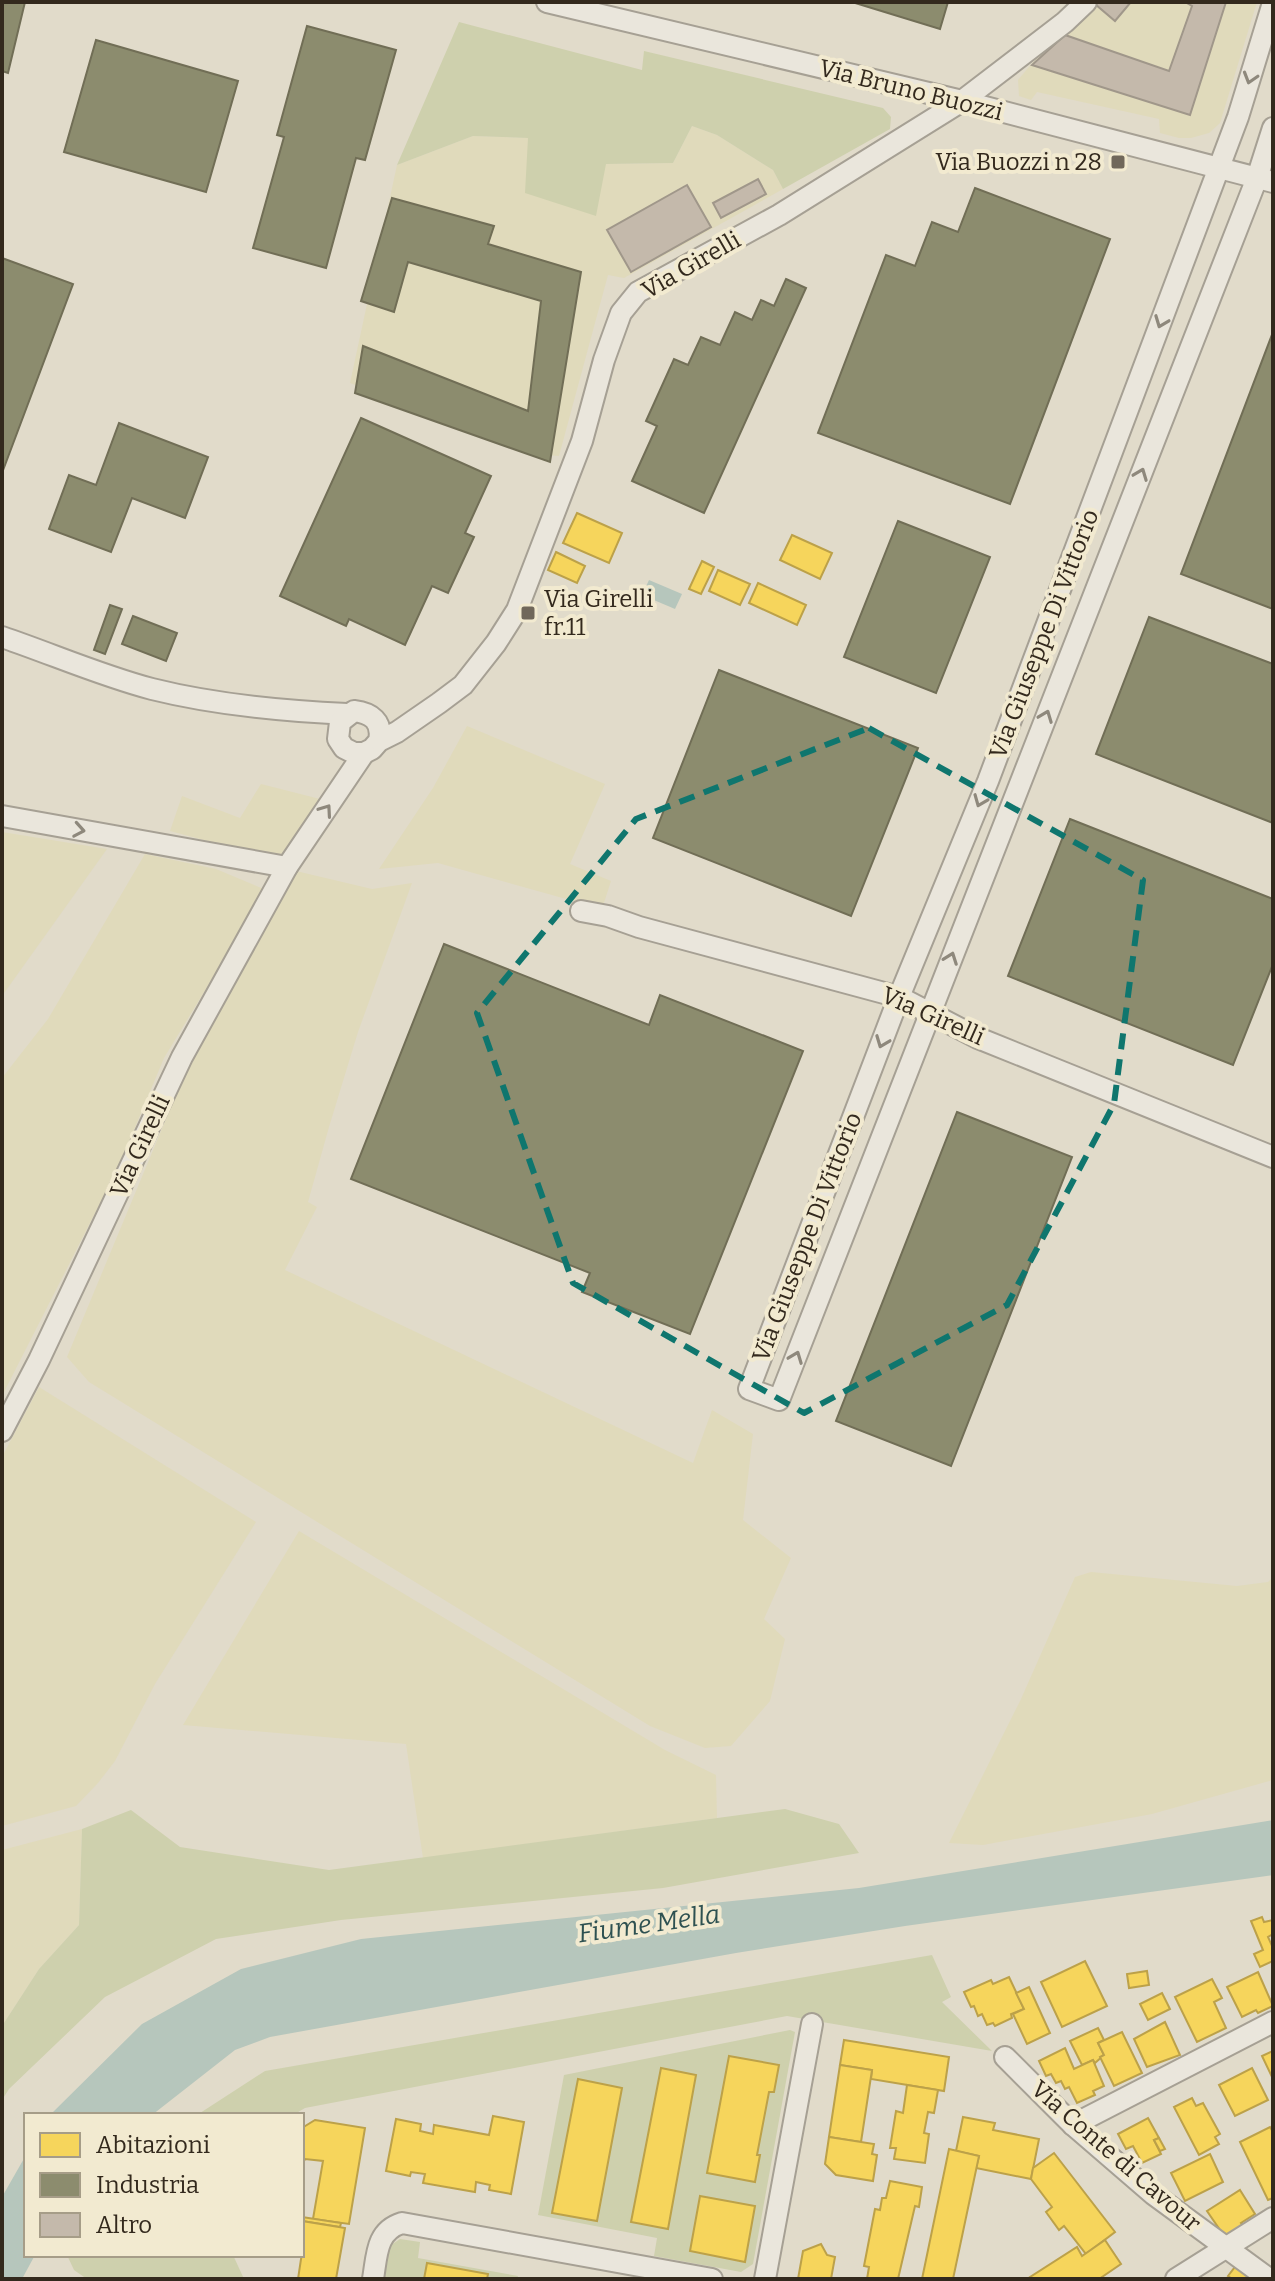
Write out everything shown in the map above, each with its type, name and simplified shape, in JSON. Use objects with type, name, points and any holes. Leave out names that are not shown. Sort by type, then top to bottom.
[{"type":"street","name":"Via Bruno Buozzi","points":[[547,2],[962,101],[1265,180]]},
{"type":"street","name":"Via Girelli","points":[[2,1431],[39,1360],[182,1057],[287,867],[371,747],[463,685],[517,610],[582,441],[621,313],[638,292],[779,215],[962,101],[1065,22],[1086,2]]},
{"type":"street","name":"Via Giuseppe Di Vittorio","points":[[1273,3],[1238,117],[988,781],[899,997],[749,1389],[779,1400],[931,1015],[952,954],[1265,180],[1273,128]]},
{"type":"street","points":[[2,637],[151,689],[287,712],[338,739],[344,748],[354,753],[371,747],[379,726],[374,717]]},
{"type":"street","name":"Via Girelli","points":[[287,712],[347,714],[354,711],[374,717],[395,716],[439,703]]},
{"type":"street","points":[[338,739],[340,722],[347,714]]},
{"type":"street","points":[[2,816],[287,867]]},
{"type":"street","name":"Via Girelli","points":[[581,911],[899,997],[978,1038],[1273,1157]]},
{"type":"street","points":[[1073,2125],[1273,2022]]},
{"type":"street","points":[[765,2279],[812,2024]]},
{"type":"street","name":"Via Conte di Cavour","points":[[1005,2057],[1073,2125],[1153,2194],[1269,2279]]},
{"type":"street","points":[[1176,2279],[1273,2218]]},
{"type":"street","points":[[373,2279],[382,2235],[402,2223],[712,2279]]},
{"type":"highlighted area","points":[[869,728],[1143,880],[1114,1104],[1007,1305],[804,1413],[573,1283],[477,1013],[636,819]]},
{"type":"shaded area","points":[[1103,2],[1257,2],[1220,123],[1209,133],[1179,138],[1160,133],[1159,119],[1037,92],[1031,100],[1019,96],[1018,80],[1039,55]]},
{"type":"shaded area","points":[[692,126],[717,135],[773,170],[783,189],[624,278],[608,275],[559,456],[545,455],[350,383],[397,165],[473,136],[528,138],[606,164],[673,163]]},
{"type":"shaded area","points":[[467,726],[605,784],[570,864],[611,881],[602,909],[438,863],[379,869],[433,788]]},
{"type":"shaded area","points":[[261,784],[320,799],[278,860],[170,831],[182,796],[240,818]]},
{"type":"shaded area","points":[[2,832],[107,849],[2,996]]},
{"type":"shaded area","points":[[145,854],[216,869],[266,890],[164,1058],[119,1166],[2,1396],[2,1078],[48,1019]]},
{"type":"shaded area","points":[[296,871],[372,889],[412,883],[358,1032],[329,1127],[308,1202],[317,1207],[285,1270],[693,1463],[712,1410],[753,1434],[743,1520],[791,1558],[764,1619],[785,1639],[770,1701],[731,1746],[705,1748],[650,1726],[89,1382],[67,1357],[193,1054],[217,1017]]},
{"type":"shaded area","points":[[39,1387],[256,1522],[155,1684],[115,1761],[98,1783],[76,1806],[2,1826],[2,1457]]},
{"type":"shaded area","points":[[299,1531],[665,1750],[716,1775],[717,1818],[423,1858],[406,1744],[183,1725]]},
{"type":"shaded area","points":[[1091,1572],[1237,1586],[1268,1582],[1273,1577],[1273,1780],[1152,1814],[983,1845],[949,1843],[1021,1699],[1075,1577]]},
{"type":"shaded area","points":[[82,1829],[79,1925],[39,1969],[2,2026],[2,1850]]},
{"type":"green space","points":[[459,22],[642,70],[644,51],[883,108],[891,117],[890,129],[783,189],[773,170],[717,135],[692,126],[673,163],[606,164],[596,216],[525,193],[528,138],[473,136],[397,165]]},
{"type":"green space","points":[[785,1809],[839,1824],[859,1853],[663,1888],[341,1920],[216,1939],[105,1997],[9,2089],[2,2100],[2,2026],[39,1969],[79,1925],[82,1829],[131,1810],[180,1847],[329,1870]]},
{"type":"green space","points":[[932,1955],[951,1997],[942,2002],[992,2051],[787,2016],[305,2108],[296,2113],[200,2113],[265,2071]]},
{"type":"green space","points":[[790,2030],[795,2032],[753,2264],[741,2272],[654,2256],[657,2238],[538,2215],[564,2075]]},
{"type":"green space","points":[[400,2239],[420,2242],[418,2258],[518,2276],[517,2279],[383,2279],[388,2247]]},
{"type":"green space","points":[[68,2257],[234,2257],[244,2279],[87,2279],[74,2270]]},
{"type":"water","points":[[649,580],[682,594],[675,609],[642,595]]},
{"type":"water","name":"Fiume Mella","points":[[1273,1820],[1273,1875],[905,1926],[736,1953],[270,2037],[235,2050],[155,2113],[52,2113],[142,2024],[241,1969],[361,1939],[859,1888]]},
{"type":"water","points":[[24,2158],[24,2257],[34,2257],[22,2279],[2,2279],[2,2197]]},
{"type":"building: Abitazioni","points":[[577,513],[622,533],[609,563],[563,543]]},
{"type":"building: Abitazioni","points":[[792,535],[832,553],[820,579],[780,560]]},
{"type":"building: Abitazioni","points":[[556,552],[585,566],[577,583],[548,570]]},
{"type":"building: Abitazioni","points":[[702,561],[714,567],[701,594],[689,589]]},
{"type":"building: Abitazioni","points":[[718,570],[750,584],[740,605],[709,591]]},
{"type":"building: Abitazioni","points":[[758,583],[806,605],[797,625],[749,603]]},
{"type":"building: Abitazioni","points":[[1262,1917],[1264,1922],[1273,1920],[1273,1934],[1268,1937],[1273,1948],[1273,1961],[1260,1967],[1254,1954],[1263,1950],[1251,1921]]},
{"type":"building: Abitazioni","points":[[1085,1961],[1107,2006],[1062,2027],[1041,1982]]},
{"type":"building: Abitazioni","points":[[1147,1971],[1149,1985],[1129,1988],[1127,1974]]},
{"type":"building: Abitazioni","points":[[1258,1972],[1273,2006],[1242,2017],[1227,1987]]},
{"type":"building: Abitazioni","points":[[1009,1977],[1024,2009],[995,2026],[993,2023],[987,2025],[982,2014],[978,2016],[974,2006],[971,2007],[964,1992],[991,1980],[993,1984]]},
{"type":"building: Abitazioni","points":[[1212,1979],[1222,1998],[1214,2002],[1226,2028],[1197,2042],[1175,1997]]},
{"type":"building: Abitazioni","points":[[1029,1987],[1050,2033],[1027,2044],[1013,2014],[1024,2009],[1016,1993]]},
{"type":"building: Abitazioni","points":[[1162,1993],[1170,2009],[1148,2020],[1140,2004]]},
{"type":"building: Abitazioni","points":[[1165,2022],[1180,2055],[1147,2067],[1134,2039]]},
{"type":"building: Abitazioni","points":[[1098,2028],[1104,2040],[1098,2043],[1104,2055],[1095,2063],[1093,2060],[1082,2065],[1070,2041]]},
{"type":"building: Abitazioni","points":[[1122,2032],[1142,2073],[1114,2086],[1100,2057],[1104,2055],[1098,2043]]},
{"type":"building: Abitazioni","points":[[844,2040],[949,2057],[944,2091],[871,2079],[872,2070],[840,2065]]},
{"type":"building: Abitazioni","points":[[1065,2048],[1074,2069],[1093,2060],[1104,2086],[1093,2091],[1095,2095],[1077,2103],[1069,2087],[1065,2089],[1061,2081],[1056,2083],[1051,2074],[1046,2076],[1039,2061]]},
{"type":"building: Abitazioni","points":[[1273,2051],[1273,2079],[1262,2056]]},
{"type":"building: Abitazioni","points":[[729,2056],[779,2065],[774,2092],[769,2092],[755,2182],[707,2173]]},
{"type":"building: Abitazioni","points":[[840,2065],[872,2070],[861,2142],[829,2137]]},
{"type":"building: Abitazioni","points":[[661,2068],[696,2075],[668,2229],[631,2222]]},
{"type":"building: Abitazioni","points":[[1252,2068],[1268,2100],[1235,2116],[1219,2085]]},
{"type":"building: Abitazioni","points":[[578,2079],[622,2088],[597,2221],[552,2213]]},
{"type":"building: Abitazioni","points":[[907,2085],[938,2090],[934,2113],[928,2112],[924,2133],[929,2134],[925,2163],[894,2159],[896,2148],[890,2148],[896,2111],[903,2113]]},
{"type":"building: Abitazioni","points":[[1192,2098],[1196,2106],[1203,2103],[1220,2134],[1215,2137],[1219,2144],[1199,2155],[1174,2107]]},
{"type":"building: Abitazioni","points":[[493,2116],[524,2122],[511,2194],[489,2190],[490,2185],[476,2182],[475,2192],[423,2183],[425,2174],[411,2172],[410,2176],[386,2171],[396,2119],[421,2124],[420,2131],[433,2134],[434,2125],[489,2135]]},
{"type":"building: Abitazioni","points":[[963,2117],[995,2123],[993,2130],[1039,2139],[1031,2179],[976,2168],[979,2156],[956,2151]]},
{"type":"building: Abitazioni","points":[[1148,2118],[1159,2138],[1154,2140],[1161,2154],[1142,2163],[1133,2146],[1126,2149],[1118,2134]]},
{"type":"building: Abitazioni","points":[[315,2120],[365,2128],[349,2224],[313,2219],[323,2161],[304,2161],[304,2127]]},
{"type":"building: Abitazioni","points":[[1270,2127],[1273,2132],[1273,2198],[1268,2200],[1240,2142]]},
{"type":"building: Abitazioni","points":[[829,2137],[874,2144],[872,2154],[877,2155],[873,2181],[836,2175],[825,2164]]},
{"type":"building: Abitazioni","points":[[1159,2138],[1165,2149],[1160,2151],[1154,2140]]},
{"type":"building: Abitazioni","points":[[949,2149],[979,2156],[953,2279],[922,2279]]},
{"type":"building: Abitazioni","points":[[1054,2153],[1115,2232],[1086,2254],[1064,2226],[1059,2230],[1046,2212],[1052,2207],[1031,2179],[1033,2168]]},
{"type":"building: Abitazioni","points":[[1210,2154],[1223,2182],[1185,2201],[1171,2173]]},
{"type":"building: Abitazioni","points":[[890,2181],[922,2187],[919,2207],[915,2206],[898,2279],[867,2279],[869,2267],[864,2266],[875,2209],[880,2210]]},
{"type":"building: Abitazioni","points":[[1240,2190],[1255,2214],[1241,2223],[1245,2228],[1227,2240],[1207,2211]]},
{"type":"building: Abitazioni","points":[[700,2196],[755,2206],[745,2262],[690,2251]]},
{"type":"building: Abitazioni","points":[[304,2217],[341,2223],[340,2227],[304,2221]]},
{"type":"building: Abitazioni","points":[[304,2221],[345,2228],[336,2279],[298,2279],[301,2257],[304,2257]]},
{"type":"building: Abitazioni","points":[[1105,2240],[1121,2264],[1099,2279],[1027,2279],[1077,2247],[1082,2256]]},
{"type":"building: Abitazioni","points":[[821,2244],[827,2255],[835,2257],[831,2279],[798,2279],[803,2251]]},
{"type":"building: Abitazioni","points":[[427,2263],[488,2274],[487,2279],[424,2279]]},
{"type":"building: Abitazioni","points":[[1238,2263],[1260,2279],[1232,2279],[1228,2276]]},
{"type":"building: Industria","points":[[2,2],[25,2],[8,73],[2,71]]},
{"type":"building: Industria","points":[[852,2],[948,2],[940,29]]},
{"type":"building: Industria","points":[[307,26],[396,50],[365,160],[356,158],[326,268],[253,248],[284,137],[277,135]]},
{"type":"building: Industria","points":[[96,40],[238,81],[206,192],[64,152]]},
{"type":"building: Industria","points":[[975,188],[1110,239],[1010,504],[818,433],[886,255],[915,266],[932,222],[958,232]]},
{"type":"building: Industria","points":[[392,198],[494,226],[488,244],[581,272],[550,462],[355,393],[363,346],[528,411],[541,301],[408,262],[394,312],[361,301]]},
{"type":"building: Industria","points":[[2,258],[73,284],[2,473]]},
{"type":"building: Industria","points":[[786,279],[806,288],[704,513],[632,481],[657,426],[646,421],[674,359],[688,365],[701,337],[720,345],[735,312],[752,320],[761,300],[774,306]]},
{"type":"building: Industria","points":[[1273,332],[1273,609],[1181,574]]},
{"type":"building: Industria","points":[[361,418],[491,476],[465,533],[474,537],[448,593],[432,586],[405,645],[349,619],[346,626],[280,596]]},
{"type":"building: Industria","points":[[119,423],[208,457],[185,518],[132,498],[111,552],[49,529],[69,475],[96,485]]},
{"type":"building: Industria","points":[[898,521],[990,557],[936,693],[844,657]]},
{"type":"building: Industria","points":[[110,605],[122,609],[105,654],[94,650]]},
{"type":"building: Industria","points":[[133,616],[177,633],[166,661],[122,644]]},
{"type":"building: Industria","points":[[1149,617],[1273,664],[1273,823],[1096,754]]},
{"type":"building: Industria","points":[[719,670],[918,748],[851,916],[653,838]]},
{"type":"building: Industria","points":[[1070,819],[1273,899],[1273,964],[1233,1065],[1008,976]]},
{"type":"building: Industria","points":[[444,944],[649,1025],[660,995],[803,1051],[690,1334],[582,1292],[590,1273],[351,1179]]},
{"type":"building: Industria","points":[[957,1112],[1072,1157],[951,1466],[836,1421]]},
{"type":"building: Altro","points":[[1131,2],[1115,21],[1095,4]]},
{"type":"building: Altro","points":[[1185,2],[1226,2],[1190,115],[1032,65],[1065,35],[1169,71],[1192,6]]},
{"type":"building: Altro","points":[[758,179],[766,194],[721,218],[713,203]]},
{"type":"building: Altro","points":[[687,185],[711,227],[631,272],[607,230]]},
{"type":"place","name":"Via Buozzi n 28","points":[[1118,162]]},
{"type":"place","name":"Via Girelli fr.11","points":[[528,613]]}]
